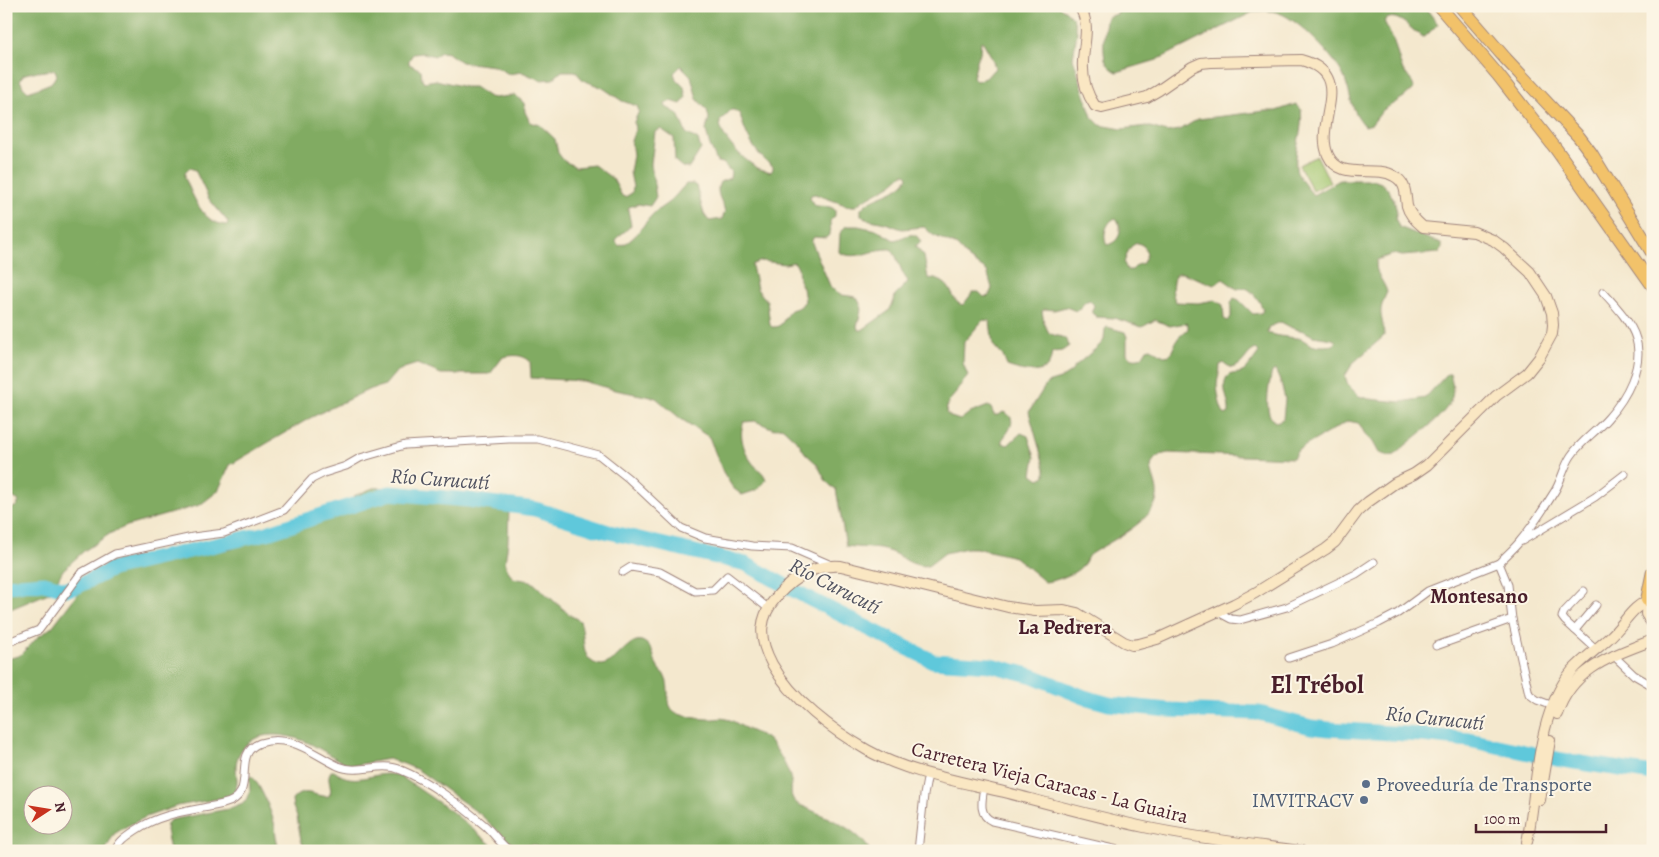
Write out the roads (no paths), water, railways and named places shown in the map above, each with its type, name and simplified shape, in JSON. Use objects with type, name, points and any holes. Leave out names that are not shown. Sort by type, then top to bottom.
[{"type":"highway","points":[[1439,6],[1498,75],[1556,149],[1653,286]]},
{"type":"highway","points":[[1460,6],[1505,58],[1579,137],[1591,153],[1652,253]]},
{"type":"highway","points":[[1650,599],[1653,571]]},
{"type":"main road","name":"Carretera Vieja Caracas - La Guaira","points":[[1079,6],[1086,19],[1087,26],[1083,61],[1085,87],[1095,106],[1102,108],[1147,97],[1192,66],[1211,62],[1301,60],[1321,69],[1327,77],[1331,88],[1325,138],[1328,154],[1332,162],[1337,167],[1348,171],[1383,172],[1393,175],[1400,180],[1406,190],[1407,206],[1410,212],[1418,223],[1424,227],[1474,232],[1498,244],[1530,272],[1546,296],[1552,313],[1552,334],[1539,358],[1527,373],[1496,396],[1434,459],[1414,474],[1395,483],[1362,507],[1340,535],[1326,549],[1255,593],[1158,639],[1132,645],[1077,613],[1070,611],[1035,611],[1008,607],[832,565],[811,571],[792,581],[781,592],[768,608],[762,626],[763,645],[780,678],[819,718],[868,750],[917,771],[1144,827],[1248,847],[1301,851]]},
{"type":"main road","points":[[1650,599],[1646,614],[1653,625]]},
{"type":"main road","points":[[1527,848],[1548,730],[1560,688],[1573,671],[1620,627],[1634,608],[1650,599]]},
{"type":"main road","points":[[1556,707],[1576,682],[1593,666],[1612,655],[1653,640]]},
{"type":"street","points":[[1289,658],[1332,644],[1379,624],[1428,591],[1499,563],[1520,542],[1555,492],[1571,456],[1586,437],[1607,420],[1624,399],[1633,376],[1638,354],[1636,337],[1622,314],[1604,292]]},
{"type":"street","points":[[6,643],[39,630],[81,573],[115,554],[193,537],[224,533],[284,510],[312,479],[324,473],[346,466],[360,458],[405,445],[538,439],[599,455],[628,478],[681,528],[705,538],[752,546],[792,548],[832,565]]},
{"type":"street","points":[[1520,542],[1597,495],[1626,474]]},
{"type":"street","points":[[1218,612],[1231,619],[1240,620],[1286,607],[1356,574],[1374,562]]},
{"type":"street","points":[[1499,563],[1508,585],[1512,619],[1529,694],[1537,700],[1556,707]]},
{"type":"street","points":[[623,572],[631,567],[660,572],[695,591],[713,590],[728,576],[768,608]]},
{"type":"street","points":[[1584,591],[1564,612],[1562,617],[1565,622],[1596,649]]},
{"type":"street","points":[[1576,630],[1596,606]]},
{"type":"street","points":[[1436,646],[1512,619]]},
{"type":"street","points":[[1612,655],[1634,675],[1653,686]]},
{"type":"street","points":[[115,851],[123,839],[154,820],[174,813],[224,804],[237,798],[243,789],[245,761],[250,749],[256,745],[272,741],[284,741],[305,747],[338,766],[347,769],[363,770],[386,767],[400,769],[462,808],[484,825],[510,851]]},
{"type":"street","points":[[918,851],[928,774]]},
{"type":"street","points":[[984,787],[982,807],[988,819],[1122,851]]},
{"type":"waterway","name":"Río Curucutí","points":[[6,586],[44,583],[65,589],[71,588],[112,569],[267,533],[390,493],[469,500],[535,509],[605,531],[746,564],[810,599],[933,661],[991,665],[1033,676],[1084,697],[1109,704],[1168,710],[1259,713],[1311,727],[1469,740],[1562,760],[1653,774]]},
{"type":"place","name":"Proveeduría de Transporte","points":[[1366,784]]},
{"type":"place","name":"IMVITRACV","points":[[1364,800]]},
{"type":"district","name":"Montesano","points":[[1479,596]]},
{"type":"district","name":"La Pedrera","points":[[1065,627]]},
{"type":"district","name":"El Trébol","points":[[1317,684]]}]
